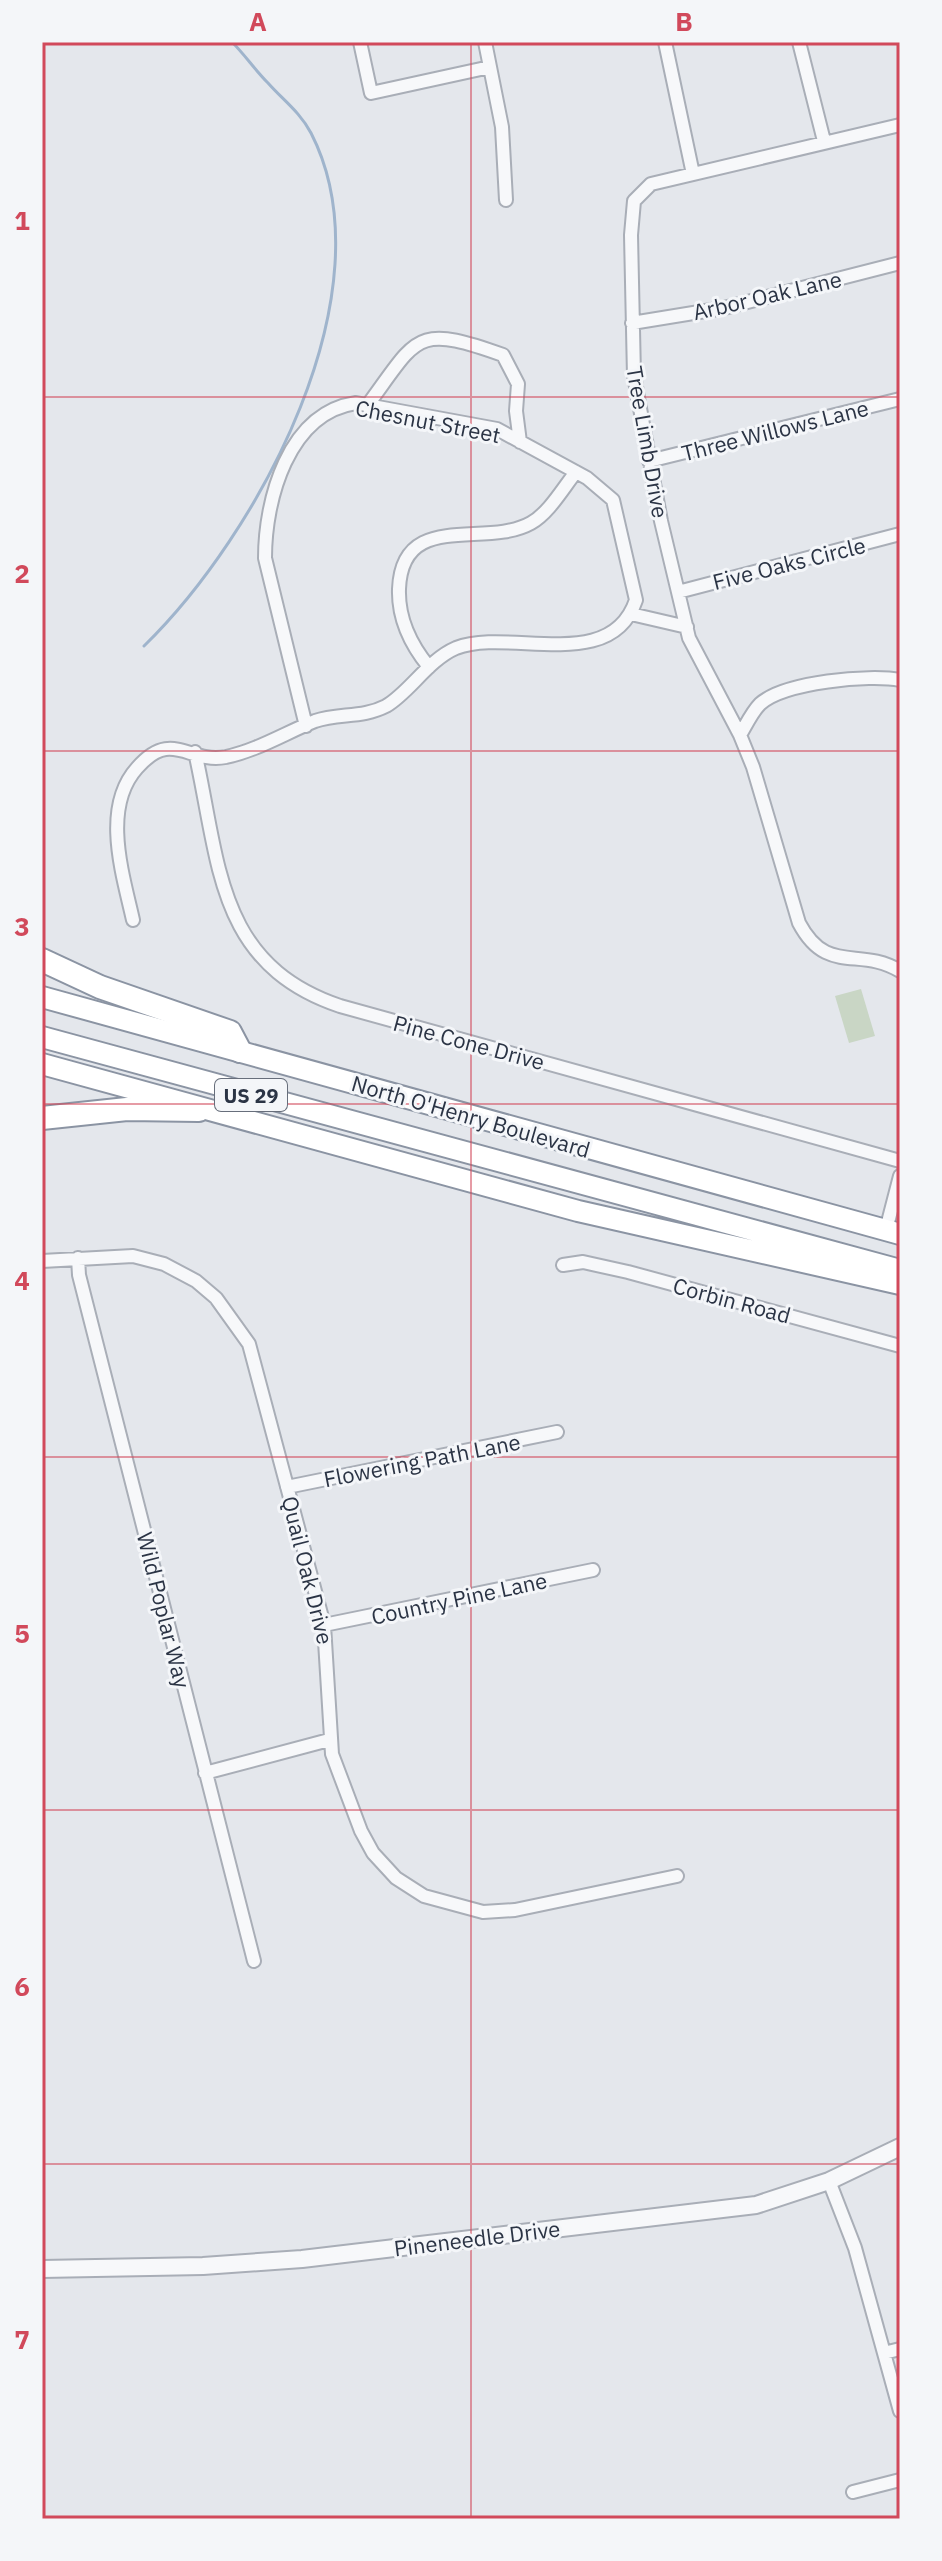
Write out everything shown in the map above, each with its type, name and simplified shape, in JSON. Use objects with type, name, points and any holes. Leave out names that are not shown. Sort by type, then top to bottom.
[{"type":"highway","points":[[42,960],[100,987],[230,1032],[240,1051]]},
{"type":"highway","name":"North O'Henry Boulevard","points":[[42,997],[893,1232]]},
{"type":"highway","name":"North O'Henry Boulevard","points":[[42,1037],[900,1270]]},
{"type":"highway","points":[[42,1064],[199,1110],[578,1211],[900,1284]]},
{"type":"highway","points":[[42,1118],[127,1109],[199,1110]]},
{"type":"street","points":[[360,42],[371,93],[490,67]]},
{"type":"street","points":[[485,42],[502,127],[506,200]]},
{"type":"street","points":[[665,42],[693,174]]},
{"type":"street","points":[[799,42],[824,141]]},
{"type":"street","name":"Tree Limb Drive","points":[[900,125],[651,184],[634,201],[632,323],[634,376],[649,461],[687,627],[708,678],[740,735],[759,786],[799,923],[807,938],[836,958],[876,960],[900,971]]},
{"type":"street","name":"Arbor Oak Lane","points":[[632,323],[724,308],[900,263]]},
{"type":"street","points":[[367,406],[414,342],[432,337],[471,343],[503,355],[518,384],[516,411],[520,442]]},
{"type":"street","name":"Three Willows Lane","points":[[649,461],[900,399]]},
{"type":"street","name":"Chesnut Street","points":[[306,726],[265,558],[265,536],[281,470],[295,445],[316,421],[343,405],[367,406],[497,429],[576,472],[613,500],[634,585],[636,600],[631,614]]},
{"type":"street","points":[[429,667],[410,642],[399,597],[400,570],[408,552],[425,541],[512,530],[533,522],[576,472]]},
{"type":"street","name":"Five Oaks Circle","points":[[678,592],[900,534]]},
{"type":"street","points":[[133,920],[117,851],[121,805],[134,771],[150,755],[171,747],[224,757],[272,743],[318,720],[365,715],[389,705],[429,667],[455,649],[486,642],[537,646],[604,635],[631,614],[687,627]]},
{"type":"street","points":[[740,735],[758,705],[781,693],[857,677],[900,680]]},
{"type":"street","name":"Pine Cone Drive","points":[[195,752],[225,885],[239,928],[270,969],[301,991],[340,1006],[900,1161]]},
{"type":"street","points":[[893,1232],[900,1176]]},
{"type":"street","name":"Quail Oak Drive","points":[[42,1261],[133,1256],[164,1264],[196,1281],[216,1298],[249,1344],[324,1625],[330,1682],[329,1740],[350,1805],[373,1853],[396,1878],[424,1896],[483,1912],[515,1910],[677,1876]]},
{"type":"street","name":"Wild Poplar Way","points":[[78,1258],[79,1275],[254,1961]]},
{"type":"street","name":"Corbin Road","points":[[563,1265],[583,1262],[628,1272],[900,1346]]},
{"type":"street","name":"Flowering Path Lane","points":[[287,1487],[557,1432]]},
{"type":"street","name":"Country Pine Lane","points":[[324,1625],[593,1570]]},
{"type":"street","points":[[205,1773],[329,1740]]},
{"type":"street","name":"Pineneedle Drive","points":[[42,2269],[203,2266],[307,2258],[756,2205],[829,2181],[900,2147]]},
{"type":"street","points":[[829,2181],[855,2248],[900,2411]]},
{"type":"street","points":[[884,2353],[900,2349]]},
{"type":"street","points":[[853,2492],[900,2480]]},
{"type":"green space","points":[[861,989],[875,1036],[849,1043],[835,996]]},
{"type":"waterway","points":[[144,646],[187,599],[229,542],[268,477],[300,408],[324,336],[335,264],[332,196],[311,133],[297,112],[232,42]]}]
